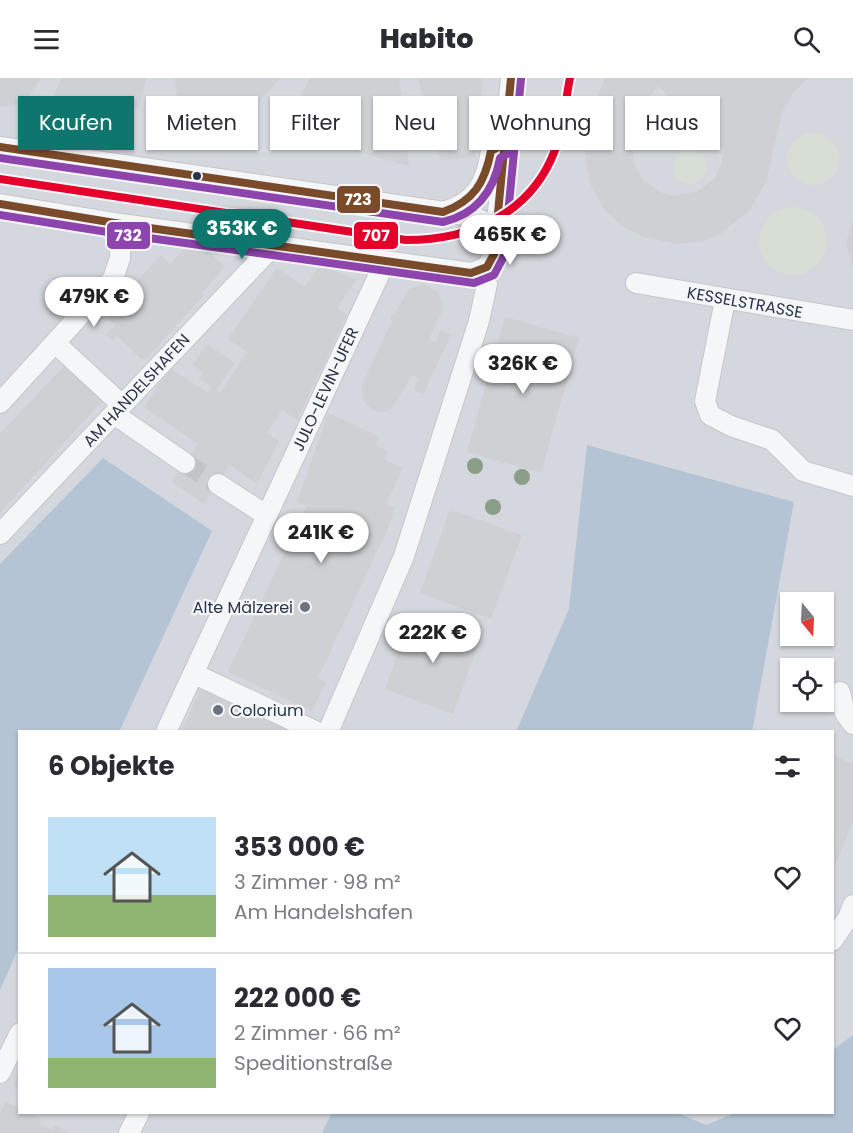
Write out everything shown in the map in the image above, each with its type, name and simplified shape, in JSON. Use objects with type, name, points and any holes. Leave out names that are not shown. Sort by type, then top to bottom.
[{"type":"street","points":[[509,96],[511,78]]},
{"type":"street","points":[[0,147],[431,212],[465,215],[487,222],[494,229],[495,240]]},
{"type":"street","points":[[431,212],[454,209],[475,196],[488,173],[493,150]]},
{"type":"street","points":[[0,204],[384,262],[459,272],[483,270],[491,262],[495,240],[503,150]]},
{"type":"street","points":[[0,403],[113,279],[120,258],[121,224]]},
{"type":"street","name":"AM HANDELSHAFEN","points":[[0,534],[273,246]]},
{"type":"street","name":"JULO-LEVIN-UFER","points":[[167,730],[384,262]]},
{"type":"street","points":[[329,730],[404,556],[479,321],[487,284],[483,270]]},
{"type":"street","name":"KESSELSTRASSE","points":[[636,283],[853,320]]},
{"type":"street","points":[[725,300],[705,401],[710,415],[731,426],[772,440],[803,471],[853,486]]},
{"type":"street","points":[[55,343],[118,409],[185,463]]},
{"type":"street","points":[[218,484],[266,515]]},
{"type":"street","points":[[203,678],[313,730]]},
{"type":"street","points":[[840,692],[845,713],[853,724]]},
{"type":"street","points":[[841,939],[853,904]]},
{"type":"street","points":[[0,1073],[18,1037]]},
{"type":"street","points":[[129,1133],[140,1114]]},
{"type":"street","points":[[141,1114],[144,1133]]},
{"type":"shaded area","points":[[0,78],[853,78],[853,1133],[587,1133],[592,1114],[834,1114],[834,730],[18,730],[18,1114],[391,1114],[382,1133],[0,1133]]},
{"type":"shaded area","points":[[813,133],[823,135],[831,141],[837,149],[839,159],[837,169],[831,177],[823,183],[813,185],[803,183],[795,177],[789,169],[787,159],[789,149],[795,141],[803,135]]},
{"type":"shaded area","points":[[683,151],[697,151],[706,160],[706,174],[697,183],[683,183],[674,174],[674,160]]},
{"type":"shaded area","points":[[793,207],[806,210],[817,217],[824,228],[827,241],[824,254],[817,265],[806,272],[793,275],[780,272],[769,265],[762,254],[759,241],[762,228],[769,217],[780,210]]},
{"type":"water","points":[[587,445],[794,502],[752,730],[517,730],[569,609]]},
{"type":"water","points":[[103,458],[212,531],[120,730],[18,730],[18,949],[0,990],[0,564]]},
{"type":"water","points":[[853,1035],[853,1133],[322,1133],[332,1114],[680,1114],[706,1125],[733,1114],[834,1114],[834,1049]]},
{"type":"building","points":[[0,78],[41,78],[29,96],[18,96],[18,105],[0,107]]},
{"type":"building","points":[[62,78],[146,78],[139,108],[134,108],[134,96],[53,96]]},
{"type":"building","points":[[175,78],[280,78],[258,102],[258,96],[177,96]]},
{"type":"building","points":[[310,78],[399,78],[401,96],[373,96],[373,150],[407,150],[409,166],[352,150],[361,150],[361,96],[301,96]]},
{"type":"building","points":[[418,78],[483,78],[481,96],[469,96],[469,150],[476,150],[475,157],[441,160],[438,150],[457,150],[457,96],[423,96]]},
{"type":"building","points":[[605,78],[808,78],[792,94],[782,112],[766,182],[749,211],[720,234],[704,241],[677,244],[643,237],[621,225],[604,209],[591,186],[584,150],[613,150],[613,96],[598,96]]},
{"type":"building","points":[[853,220],[853,268],[846,243]]},
{"type":"building","points":[[193,238],[225,267],[202,293],[204,295],[147,358],[141,359],[117,336],[113,341],[106,335],[115,325],[106,316],[161,255],[170,264]]},
{"type":"building","points":[[320,265],[356,280],[337,308],[347,315],[297,420],[282,410],[267,433],[279,441],[257,484],[230,465],[204,504],[172,482],[198,444],[144,407],[170,368],[208,393],[212,387],[199,379],[203,372],[193,365],[207,344],[235,363],[216,390],[220,393],[247,352],[228,339],[277,268],[305,287]]},
{"type":"building","points":[[424,284],[438,292],[443,303],[442,311],[429,339],[436,342],[441,330],[451,335],[423,395],[413,390],[419,378],[412,375],[393,408],[383,412],[374,411],[363,400],[362,385],[392,321],[390,316],[395,314],[409,289]]},
{"type":"building","points":[[505,317],[579,338],[541,473],[467,452]]},
{"type":"building","points":[[64,366],[104,399],[0,513],[0,434]]},
{"type":"building","name":"Alte Mälzerei","points":[[328,413],[380,437],[376,445],[388,451],[384,459],[403,468],[386,504],[395,508],[389,526],[318,678],[326,682],[312,711],[228,672],[293,535],[288,532],[291,526],[296,528],[307,506],[297,502]]},
{"type":"building","points":[[450,509],[522,535],[491,619],[420,593]]},
{"type":"building","points":[[412,615],[480,640],[453,714],[385,689]]},
{"type":"building","name":"Colorium","points":[[201,689],[287,730],[182,730]]},
{"type":"building","points":[[834,756],[853,764],[853,822],[834,868]]},
{"type":"building","points":[[18,1076],[18,1089],[13,1086]]},
{"type":"building","points":[[6,1102],[18,1107],[18,1114],[32,1114],[41,1118],[39,1124],[52,1130],[54,1125],[71,1133],[0,1133],[0,1113]]},
{"type":"tunnel","points":[[185,463],[218,484]]},
{"type":"transit line","name":"723","points":[[0,204],[121,224],[471,273],[487,267],[494,254],[511,78]]},
{"type":"transit line","name":"707","points":[[0,179],[406,240],[453,235],[496,219],[514,207],[531,191],[555,150],[570,78]]},
{"type":"transit line","name":"732","points":[[0,215],[474,283],[494,275],[504,256],[521,79]]},
{"type":"transit line","name":"723","points":[[0,147],[443,212],[463,202],[476,189],[493,150]]},
{"type":"transit line","name":"732","points":[[0,158],[443,222],[465,213],[482,199],[493,181],[500,158],[509,153]]},
{"type":"place","name":"Alte Mälzerei","points":[[305,607]]},
{"type":"place","name":"Colorium","points":[[218,710]]}]
